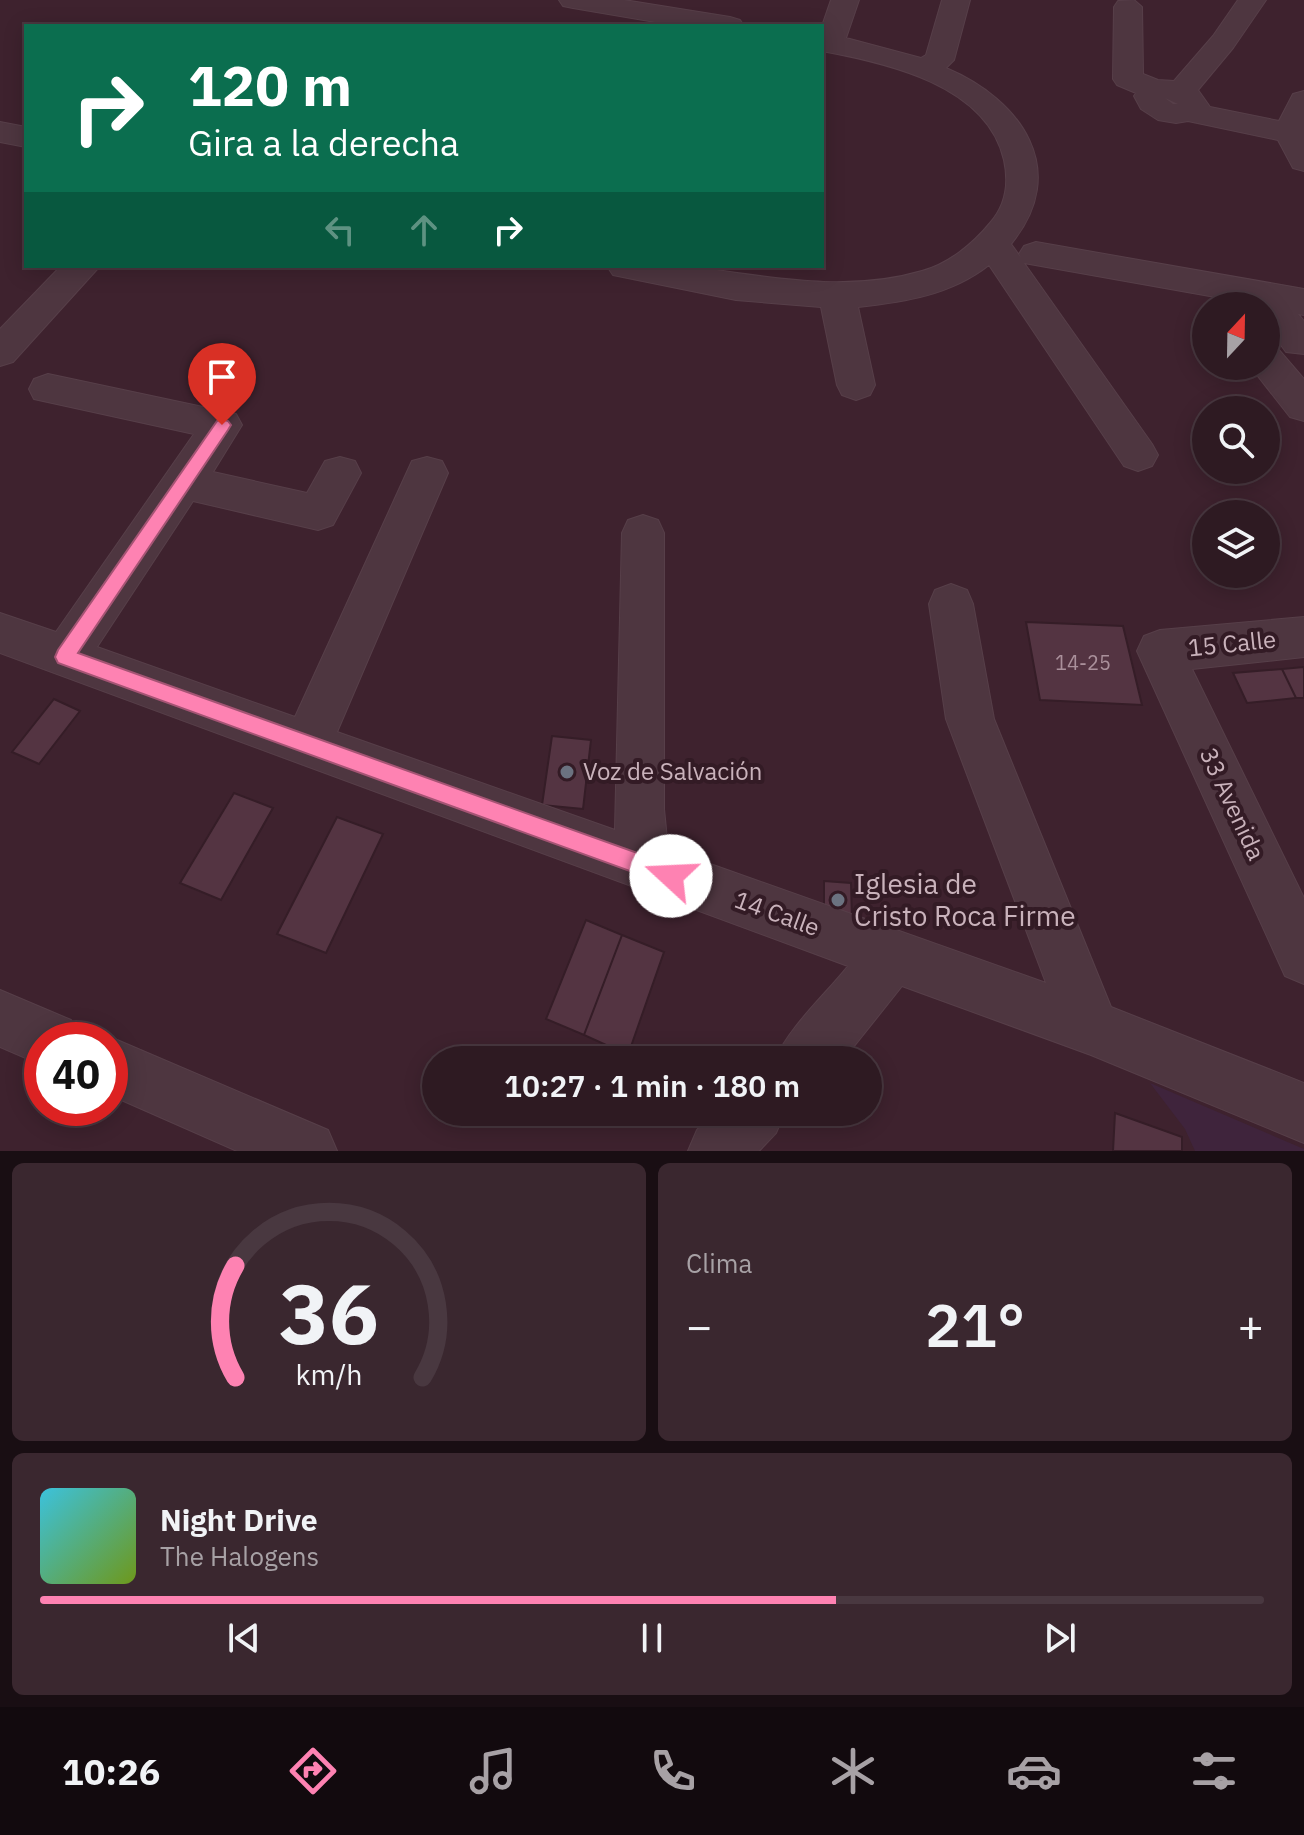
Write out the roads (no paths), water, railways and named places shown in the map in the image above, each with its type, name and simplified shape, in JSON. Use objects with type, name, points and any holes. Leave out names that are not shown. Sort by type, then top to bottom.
[{"type":"street","points":[[634,268],[712,285],[837,295],[884,292],[929,282],[966,265],[993,244],[1015,217],[1024,188],[1022,163],[1013,138],[993,111],[964,89],[925,68],[826,42],[845,0]]},
{"type":"street","points":[[925,68],[939,60],[956,0]]},
{"type":"street","points":[[1175,98],[1223,42],[1252,0]]},
{"type":"street","points":[[565,4],[673,8],[724,24]]},
{"type":"street","points":[[1128,7],[1128,79],[1297,147],[1304,100]]},
{"type":"street","points":[[0,132],[24,137]]},
{"type":"street","points":[[993,244],[1138,455]]},
{"type":"street","points":[[1036,254],[1197,292]]},
{"type":"street","points":[[0,352],[80,268]]},
{"type":"street","points":[[837,295],[856,385]]},
{"type":"street","points":[[1280,298],[1304,302]]},
{"type":"street","points":[[1282,351],[1304,406]]},
{"type":"street","points":[[48,389],[222,425],[65,657]]},
{"type":"street","points":[[184,482],[318,513],[340,473]]},
{"type":"street","points":[[307,744],[427,473]]},
{"type":"street","points":[[643,533],[639,809],[643,866]]},
{"type":"street","points":[[951,604],[970,719],[1091,1027]]},
{"type":"street","name":"14 Calle","points":[[0,633],[1091,1027],[1296,1114]]},
{"type":"street","name":"15 Calle","points":[[1160,651],[1304,637]]},
{"type":"street","name":"33 Avenida","points":[[1160,651],[1304,957]]},
{"type":"street","points":[[817,1046],[840,1022],[891,955]]},
{"type":"street","points":[[0,1018],[24,1028]]},
{"type":"street","points":[[128,1074],[307,1151]]},
{"type":"street","points":[[718,1151],[742,1126]]},
{"type":"place","name":"Voz de Salvación","points":[[567,772]]},
{"type":"place","name":"Iglesia de Cristo Roca Firme","points":[[838,900]]}]
